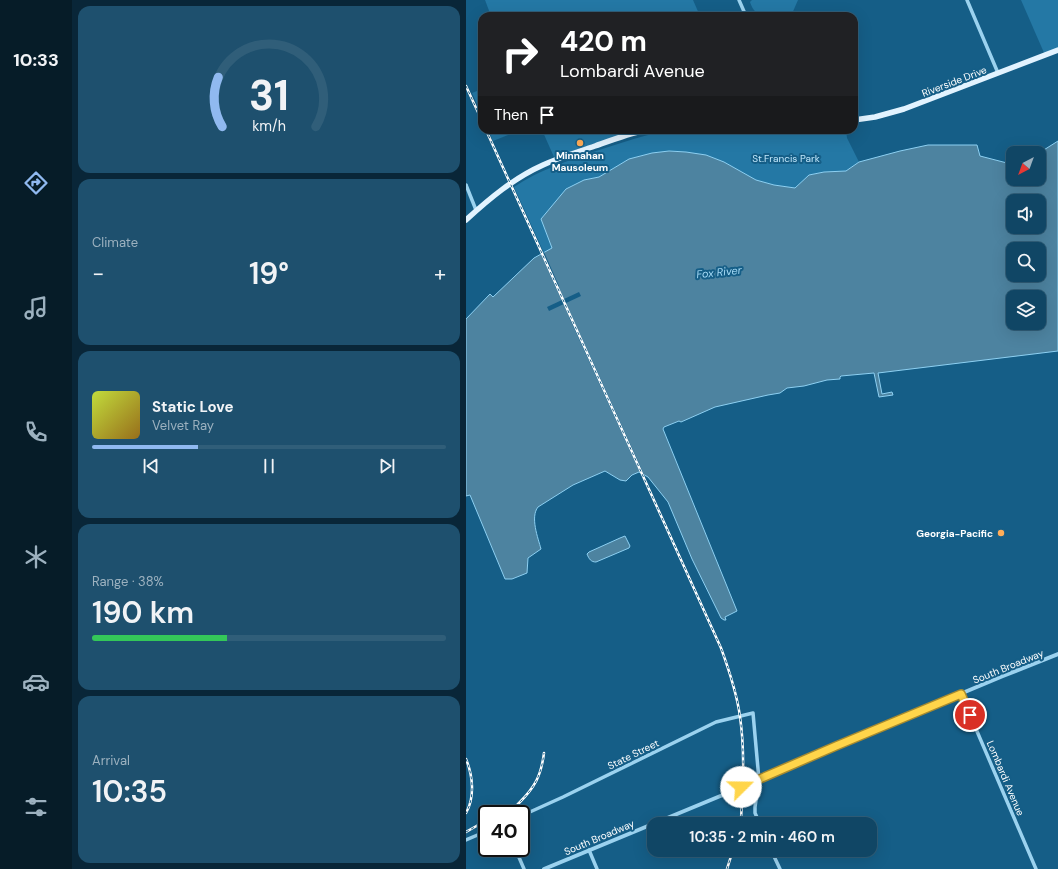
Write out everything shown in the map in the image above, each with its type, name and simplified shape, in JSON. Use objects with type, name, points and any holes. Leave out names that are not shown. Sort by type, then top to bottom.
[{"type":"main road","name":"Riverside Drive","points":[[858,119],[875,117],[904,109],[1058,50]]},
{"type":"main road","points":[[466,220],[501,190],[544,165],[559,158],[630,134]]},
{"type":"street","points":[[739,0],[744,12]]},
{"type":"street","points":[[967,0],[998,73]]},
{"type":"street","points":[[466,185],[476,210]]},
{"type":"street","name":"South Broadway","points":[[544,869],[1058,654]]},
{"type":"street","name":"Lombardi Avenue","points":[[961,694],[1036,869]]},
{"type":"street","name":"State Street","points":[[530,812],[716,722],[753,713],[758,780]]},
{"type":"street","points":[[757,817],[755,807],[758,780]]},
{"type":"street","points":[[466,840],[478,835]]},
{"type":"street","points":[[589,850],[597,869]]},
{"type":"street","points":[[519,857],[524,869]]},
{"type":"street","points":[[774,857],[780,869]]},
{"type":"green space","points":[[485,0],[693,0],[698,12],[490,12]]},
{"type":"green space","points":[[752,0],[798,0],[793,12],[756,12],[750,2]]},
{"type":"green space","points":[[1021,0],[1058,0],[1058,50],[1045,55]]},
{"type":"green space","points":[[478,91],[478,106],[472,93]]},
{"type":"green space","points":[[490,134],[511,134],[493,141]]},
{"type":"green space","points":[[544,134],[624,134],[554,157]]},
{"type":"green space","name":"St.Francis Park","points":[[653,134],[846,134],[859,162],[846,171],[824,172],[809,175],[795,188],[774,185],[756,180],[724,162],[706,155],[669,151],[652,153],[629,159],[599,177],[584,180],[566,189],[542,219],[552,248],[544,253],[514,187],[554,166]]},
{"type":"water","name":"Fox River","points":[[1058,141],[1058,351],[878,373],[882,394],[892,392],[893,395],[879,397],[874,373],[841,376],[840,379],[787,388],[780,393],[715,407],[681,422],[679,421],[664,427],[663,429],[737,611],[725,617],[726,620],[721,618],[692,559],[668,502],[648,477],[639,472],[632,475],[626,481],[620,480],[605,471],[573,485],[538,507],[535,522],[541,549],[528,558],[527,573],[512,579],[505,579],[470,495],[466,496],[466,319],[490,294],[493,297],[534,258],[552,248],[541,219],[566,189],[584,180],[599,177],[629,159],[652,153],[669,151],[706,155],[724,162],[756,180],[774,185],[795,188],[809,175],[824,172],[846,171],[859,162],[928,145],[977,145],[980,156],[1006,163],[1006,186],[1046,186],[1046,149]]},
{"type":"water","points":[[625,536],[630,546],[629,548],[596,562],[591,561],[587,554],[589,552]]},
{"type":"pier","points":[[544,252],[559,286],[556,288],[541,254]]},
{"type":"pier","points":[[579,292],[581,296],[549,311],[547,307]]},
{"type":"pier","points":[[571,315],[646,479],[642,476],[631,453],[569,317]]},
{"type":"railway","points":[[466,86],[478,112]]},
{"type":"railway","points":[[488,134],[721,648],[735,690],[742,730],[743,781],[741,817]]},
{"type":"railway","points":[[517,805],[525,797],[536,781],[539,775],[544,753]]},
{"type":"railway","points":[[466,759],[472,786],[471,800],[466,813]]},
{"type":"railway","points":[[466,832],[478,825]]},
{"type":"railway","points":[[727,869],[731,857]]},
{"type":"place","name":"Minnahan Mausoleum","points":[[580,143]]},
{"type":"place","name":"Georgia-Pacific","points":[[1001,533]]},
{"type":"route","points":[[741,787],[961,694],[970,715]]}]
